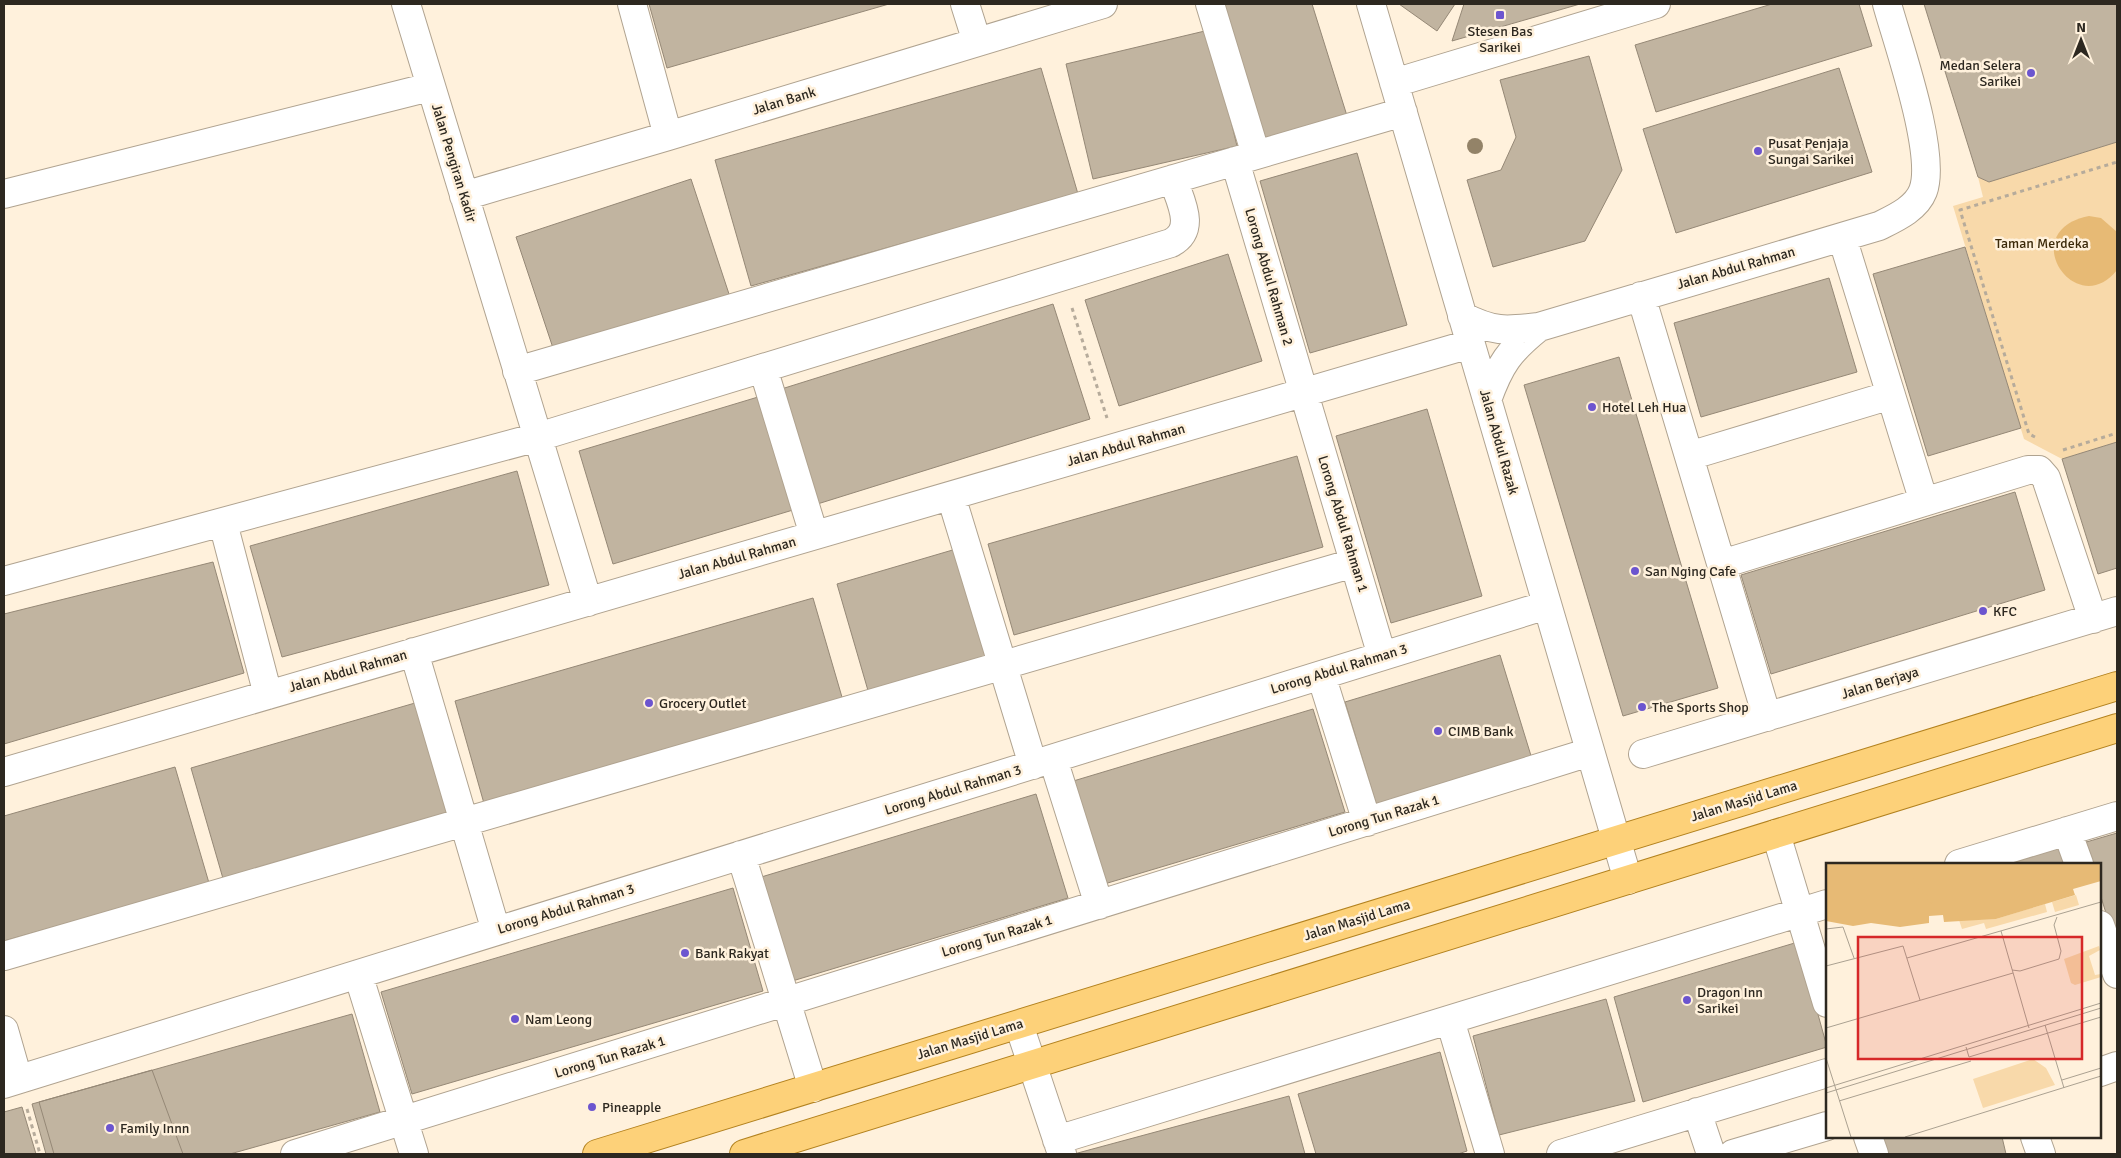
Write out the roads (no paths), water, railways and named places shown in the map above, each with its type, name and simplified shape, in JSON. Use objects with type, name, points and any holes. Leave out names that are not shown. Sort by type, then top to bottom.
[{"type":"main road","name":"Jalan Masjid Lama","points":[[597,1154],[2117,686]]},
{"type":"main road","points":[[744,1154],[2117,728]]},
{"type":"street","points":[[406,4],[430,87]]},
{"type":"street","points":[[632,4],[668,136]]},
{"type":"street","points":[[965,4],[977,42]]},
{"type":"street","name":"Jalan Bank","points":[[464,196],[1103,4]]},
{"type":"street","name":"Lorong Abdul Rahman 2","points":[[1210,4],[1245,158],[1303,393]]},
{"type":"street","name":"Jalan Abdul Razak","points":[[1371,4],[1628,880]]},
{"type":"street","points":[[1394,83],[1656,4]]},
{"type":"street","name":"Jalan Abdul Rahman","points":[[1462,316],[1484,327],[1496,329],[1539,327],[1879,226],[1906,212],[1923,191],[1926,164],[1924,136],[1886,4]]},
{"type":"street","name":"Jalan Pengiran Kadir","points":[[4,194],[430,87],[588,602]]},
{"type":"street","points":[[517,370],[1403,112]]},
{"type":"street","points":[[4,582],[538,438],[1170,242],[1179,238],[1184,232],[1185,216],[1173,179]]},
{"type":"street","points":[[1842,237],[1924,502]]},
{"type":"street","points":[[1641,296],[1767,717]]},
{"type":"street","name":"Jalan Abdul Rahman","points":[[1487,400],[1496,374],[1507,356],[1539,327]]},
{"type":"street","name":"Jalan Abdul Rahman","points":[[4,772],[1470,344]]},
{"type":"street","points":[[763,368],[814,536]]},
{"type":"street","name":"Lorong Abdul Rahman 1","points":[[1303,393],[1382,656]]},
{"type":"street","points":[[1689,456],[1890,395]]},
{"type":"street","points":[[1722,564],[2028,470],[2039,470],[2043,473],[2105,615]]},
{"type":"street","points":[[951,496],[1002,665],[1043,762],[1099,905]]},
{"type":"street","points":[[223,523],[268,695]]},
{"type":"street","points":[[4,956],[1354,563]]},
{"type":"street","name":"Lorong Abdul Rahman 3","points":[[11,1082],[1547,605]]},
{"type":"street","name":"Jalan Berjaya","points":[[1643,754],[2105,615]]},
{"type":"street","points":[[414,652],[496,931]]},
{"type":"street","points":[[1321,675],[1367,822]]},
{"type":"street","name":"Lorong Tun Razak 1","points":[[295,1154],[1590,752]]},
{"type":"street","points":[[1962,863],[2117,816]]},
{"type":"street","points":[[2068,831],[2079,863]]},
{"type":"street","points":[[1776,834],[1826,1000]]},
{"type":"street","points":[[741,855],[812,1088]]},
{"type":"street","points":[[1018,1024],[1060,1147],[1450,1020],[1826,904]]},
{"type":"street","points":[[2101,928],[2117,974],[2101,980]]},
{"type":"street","points":[[358,974],[414,1154]]},
{"type":"street","points":[[1450,1020],[1490,1154]]},
{"type":"street","points":[[4,1030],[11,1082]]},
{"type":"street","points":[[2101,1072],[2117,1066]]},
{"type":"street","points":[[1561,1154],[1826,1073]]},
{"type":"street","points":[[1697,1112],[1711,1154]]},
{"type":"street","points":[[1733,1154],[1826,1126]]},
{"type":"street","points":[[1868,1138],[1874,1154]]},
{"type":"street","points":[[2035,1138],[2041,1154]]},
{"type":"place","name":"Stesen Bas Sarikei","points":[[1500,15]]},
{"type":"place","name":"Medan Selera Sarikei","points":[[2031,73]]},
{"type":"place","name":"Pusat Penjaja Sungai Sarikei","points":[[1758,151]]},
{"type":"place","name":"Hotel Leh Hua","points":[[1592,407]]},
{"type":"place","name":"San Nging Cafe","points":[[1635,571]]},
{"type":"place","name":"KFC","points":[[1983,611]]},
{"type":"place","name":"Grocery Outlet","points":[[649,703]]},
{"type":"place","name":"The Sports Shop","points":[[1642,707]]},
{"type":"place","name":"CIMB Bank","points":[[1438,731]]},
{"type":"place","name":"Bank Rakyat","points":[[685,953]]},
{"type":"place","name":"Dragon Inn Sarikei","points":[[1687,1000]]},
{"type":"place","name":"Nam Leong","points":[[515,1019]]},
{"type":"place","name":"Pineapple","points":[[592,1107]]},
{"type":"place","name":"Family Innn","points":[[110,1128]]},
{"type":"park label","name":"Taman Merdeka","points":[[2042,243]]}]
